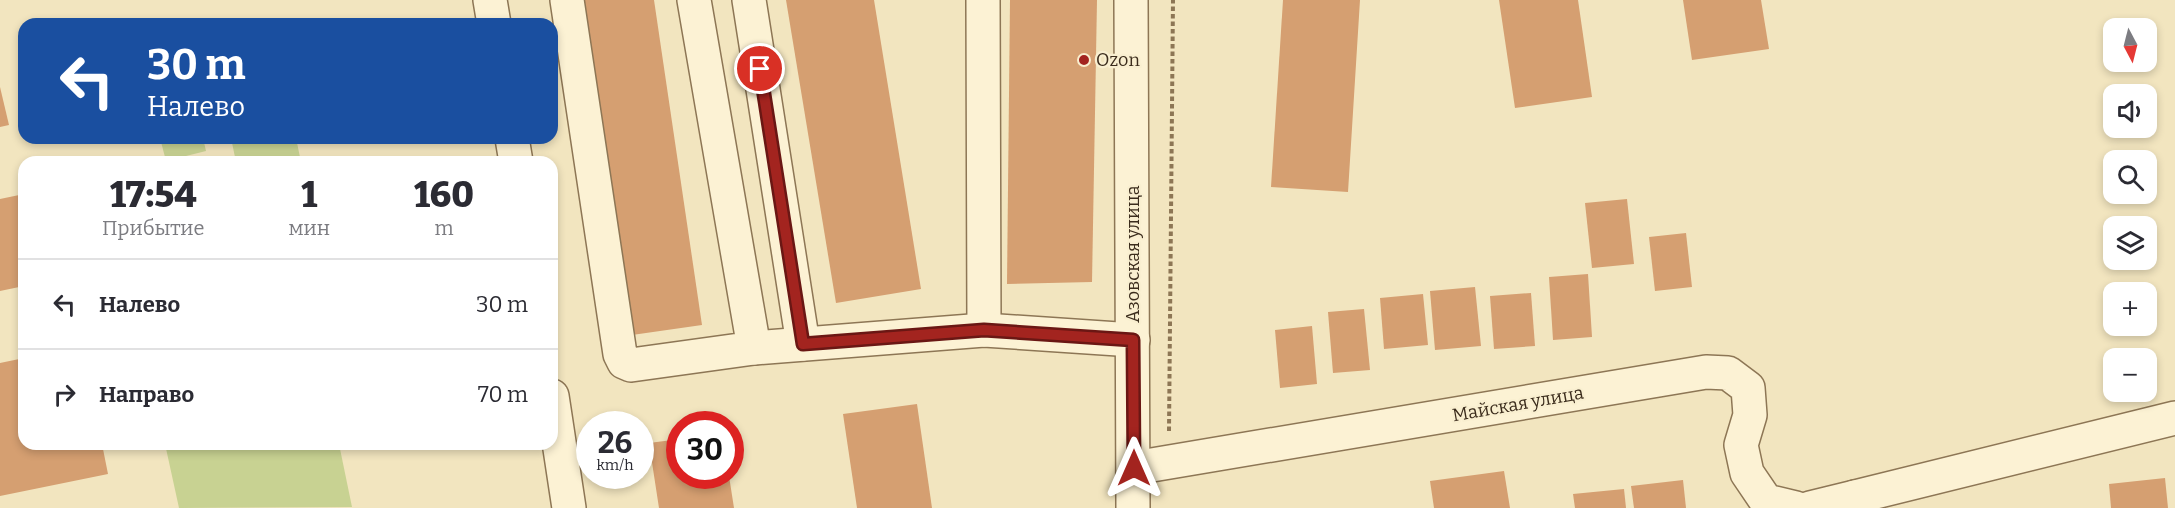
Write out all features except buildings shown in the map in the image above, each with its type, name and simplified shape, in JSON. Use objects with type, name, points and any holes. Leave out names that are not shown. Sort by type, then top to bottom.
[{"type":"street","points":[[490,0],[493,18]]},
{"type":"street","points":[[567,0],[624,362],[631,365],[754,348],[984,330],[1133,340]]},
{"type":"street","points":[[694,0],[754,348]]},
{"type":"street","points":[[749,0],[803,344]]},
{"type":"street","points":[[983,0],[984,330]]},
{"type":"street","name":"Азовская улица","points":[[1131,0],[1133,508]]},
{"type":"street","name":"Майская улица","points":[[1134,468],[1706,372],[1728,373],[1748,388],[1750,415],[1741,445],[1747,473],[1766,501],[1796,508]]},
{"type":"street","points":[[1810,508],[1856,503],[2175,418]]},
{"type":"street","points":[[558,436],[569,508]]},
{"type":"path","points":[[1169,463],[1173,0]]},
{"type":"green space","points":[[162,144],[204,144],[206,151],[186,156],[165,156]]},
{"type":"green space","points":[[232,144],[297,144],[300,156],[235,156]]},
{"type":"green space","points":[[166,450],[340,450],[352,507],[179,508]]},
{"type":"place","name":"Ozon","points":[[1084,60]]},
{"type":"route","points":[[760,69],[803,344],[984,330],[1133,340],[1134,468]]}]
